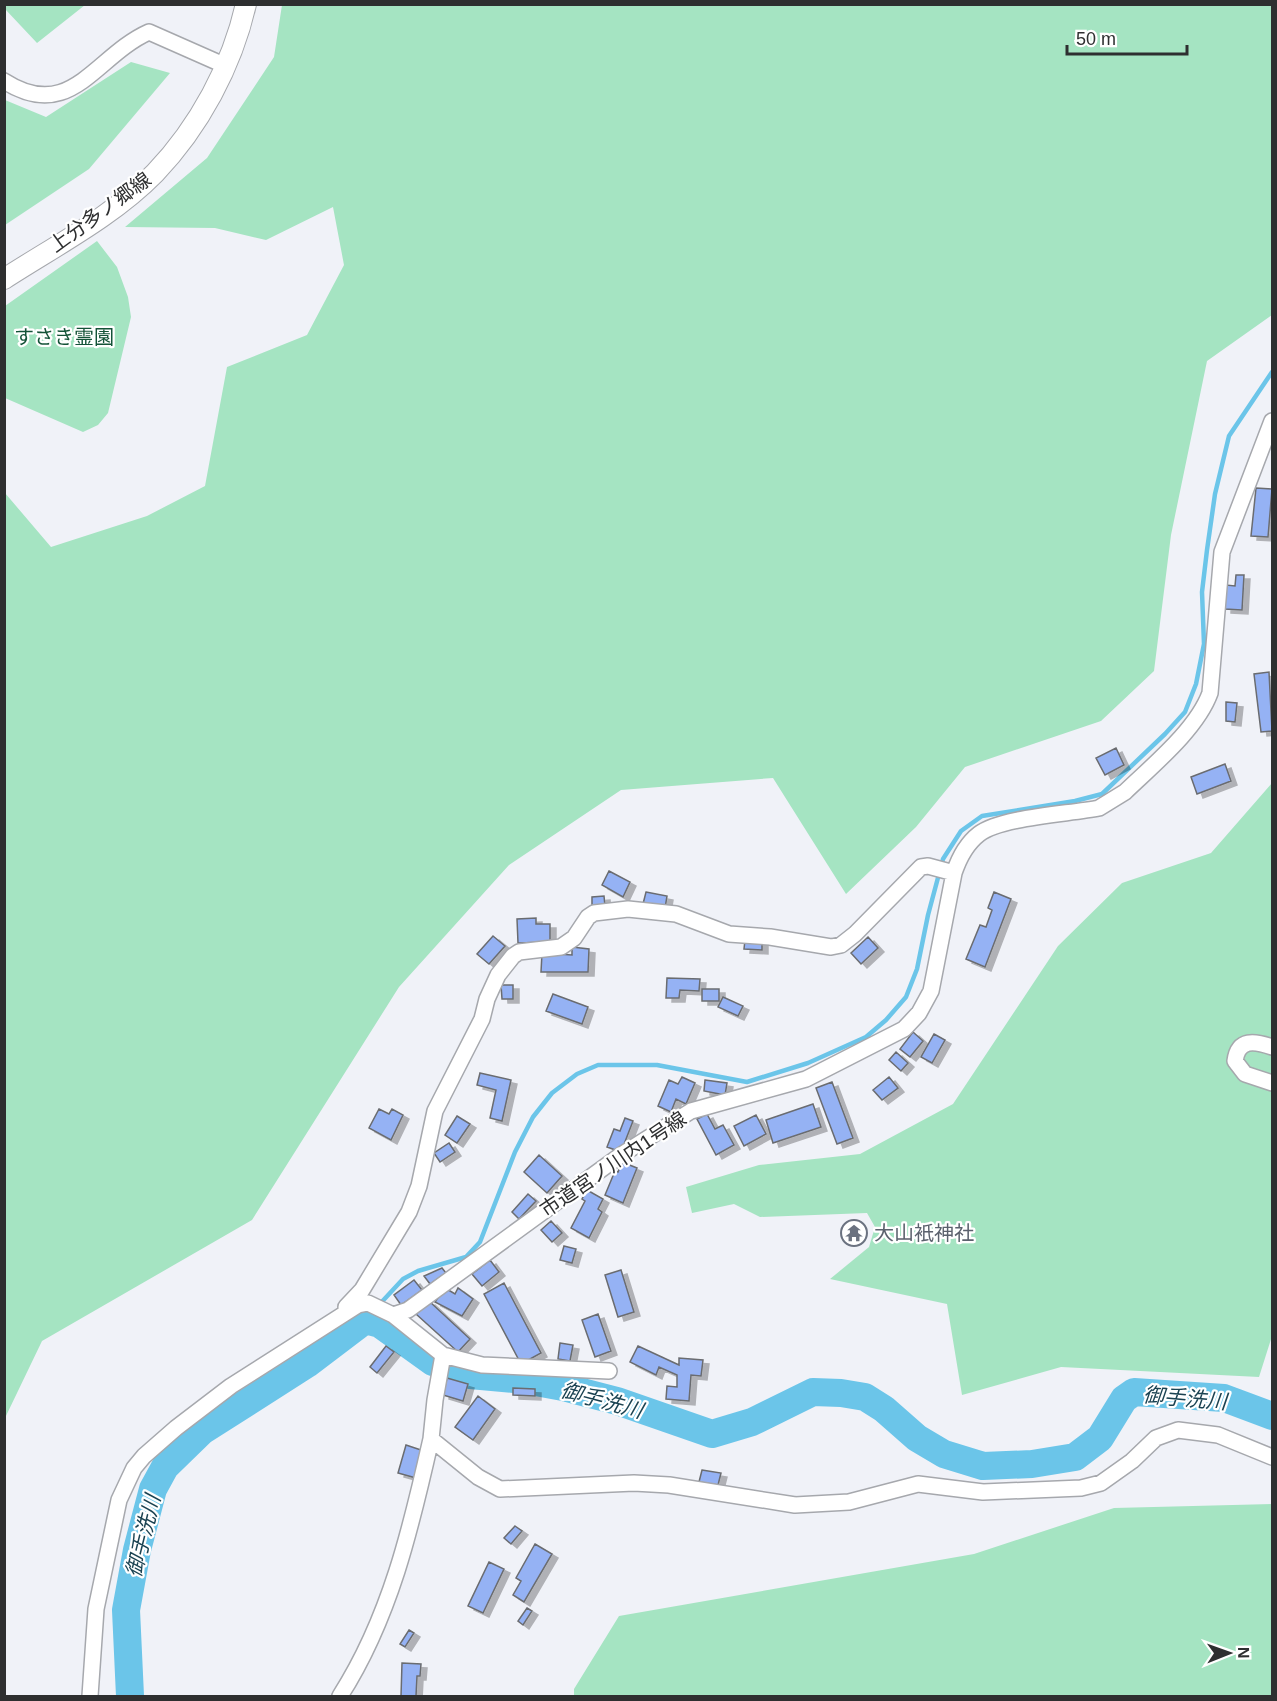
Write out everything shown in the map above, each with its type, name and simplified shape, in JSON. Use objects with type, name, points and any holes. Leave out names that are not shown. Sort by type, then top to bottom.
[{"type":"main road","name":"上分多ノ郷線","points":[[4,279],[106,213],[154,173],[188,132],[226,66],[246,4]]},
{"type":"street","points":[[4,81],[31,94],[60,95],[77,86],[122,49],[149,32],[226,66]]},
{"type":"street","name":"市道宮ノ川内1号線","points":[[390,1313],[408,1310],[621,1155],[691,1111],[806,1079],[904,1029],[919,1013],[931,991],[946,871],[967,847],[987,829],[1007,823],[1099,808],[1113,801],[1159,758],[1205,705],[1215,656],[1218,574],[1222,552],[1272,421]]},
{"type":"street","points":[[324,1328],[358,1296],[409,1212],[419,1186],[435,1111],[482,1019],[487,999],[498,975],[513,956],[519,952],[561,947],[574,938],[588,917],[594,913],[628,909],[676,914],[729,934],[770,937],[831,947],[841,945],[867,924],[921,867],[946,871]]},
{"type":"street","points":[[1272,1047],[1254,1042],[1245,1043],[1239,1046],[1235,1061],[1245,1074],[1272,1083]]},
{"type":"street","points":[[90,1696],[96,1609],[119,1500],[134,1468],[176,1428],[231,1386],[358,1305],[372,1305],[390,1313],[442,1362],[609,1371]]},
{"type":"street","points":[[340,1696],[369,1644],[398,1572],[413,1521],[431,1439],[442,1362]]},
{"type":"street","points":[[431,1439],[478,1477],[500,1488],[669,1485],[795,1505],[849,1502],[918,1484],[982,1492],[1081,1488],[1101,1483],[1132,1461],[1156,1438],[1178,1430],[1218,1436],[1272,1457]]},
{"type":"green space","points":[[5,4],[85,5],[37,43],[5,9]]},
{"type":"green space","points":[[282,5],[1272,5],[1272,315],[1207,361],[1171,535],[1154,671],[1101,721],[965,767],[916,827],[846,894],[773,778],[621,790],[509,865],[399,987],[252,1220],[42,1341],[5,1418],[5,493],[51,547],[147,516],[205,486],[227,367],[307,335],[344,265],[333,207],[266,240],[215,228],[125,227],[207,158],[274,57]]},
{"type":"green space","points":[[131,62],[170,73],[89,169],[5,225],[5,100],[46,117]]},
{"type":"green space","name":"すさき霊園","points":[[97,241],[117,267],[128,297],[131,317],[108,413],[98,425],[83,432],[5,398],[5,306]]},
{"type":"green space","points":[[1272,783],[1272,1336],[1259,1377],[1061,1367],[962,1395],[947,1304],[830,1279],[869,1247],[875,1227],[867,1213],[760,1217],[734,1204],[692,1213],[686,1187],[759,1165],[860,1154],[953,1104],[1058,946],[1122,883],[1211,853]]},
{"type":"green space","points":[[1272,1504],[1272,1696],[574,1696],[574,1689],[619,1616],[974,1554],[1114,1508]]},
{"type":"building","points":[[1256,488],[1272,489],[1268,537],[1251,536]]},
{"type":"building","points":[[1236,575],[1244,575],[1242,610],[1225,609],[1226,585],[1235,586]]},
{"type":"building","points":[[1269,672],[1272,731],[1261,732],[1254,674]]},
{"type":"building","points":[[1226,702],[1237,703],[1235,722],[1226,721]]},
{"type":"building","points":[[1116,748],[1124,765],[1105,775],[1096,758]]},
{"type":"building","points":[[1225,764],[1231,781],[1197,794],[1191,777]]},
{"type":"building","points":[[609,871],[630,882],[623,897],[602,885]]},
{"type":"building","points":[[646,892],[667,896],[665,908],[643,904]]},
{"type":"building","points":[[994,892],[1011,899],[985,967],[966,959],[980,925],[986,927],[992,910],[988,908]]},
{"type":"building","points":[[604,896],[605,906],[592,907],[592,897]]},
{"type":"building","points":[[536,918],[536,924],[550,924],[550,942],[518,943],[517,919]]},
{"type":"building","points":[[493,936],[505,946],[489,964],[477,954]]},
{"type":"building","points":[[868,937],[878,948],[861,964],[851,953]]},
{"type":"building","points":[[745,940],[762,940],[762,950],[744,949]]},
{"type":"building","points":[[572,947],[589,949],[588,972],[541,972],[542,953],[572,955]]},
{"type":"building","points":[[667,978],[700,979],[699,991],[680,990],[679,998],[666,998]]},
{"type":"building","points":[[501,985],[513,985],[513,999],[502,999]]},
{"type":"building","points":[[702,989],[719,989],[719,1001],[702,1001]]},
{"type":"building","points":[[553,994],[588,1007],[582,1024],[546,1011]]},
{"type":"building","points":[[723,997],[743,1006],[738,1016],[718,1007]]},
{"type":"building","points":[[913,1032],[923,1041],[910,1057],[900,1049]]},
{"type":"building","points":[[934,1034],[945,1040],[932,1063],[921,1057]]},
{"type":"building","points":[[896,1052],[908,1063],[901,1071],[889,1060]]},
{"type":"building","points":[[480,1073],[511,1080],[502,1121],[490,1118],[496,1090],[477,1085]]},
{"type":"building","points":[[682,1077],[695,1083],[686,1104],[676,1099],[671,1112],[658,1106],[669,1080],[678,1084]]},
{"type":"building","points":[[889,1077],[898,1088],[882,1100],[873,1090]]},
{"type":"building","points":[[705,1080],[727,1083],[725,1095],[704,1091]]},
{"type":"building","points":[[832,1082],[853,1138],[837,1144],[816,1088]]},
{"type":"building","points":[[813,1104],[821,1127],[773,1143],[766,1120]]},
{"type":"building","points":[[379,1109],[389,1114],[392,1109],[403,1115],[391,1140],[369,1128]]},
{"type":"building","points":[[707,1114],[715,1129],[723,1125],[734,1145],[716,1155],[697,1119]]},
{"type":"building","points":[[756,1115],[766,1134],[744,1146],[734,1126]]},
{"type":"building","points":[[457,1116],[470,1124],[457,1143],[445,1135]]},
{"type":"building","points":[[625,1118],[633,1121],[621,1152],[607,1147],[614,1129],[620,1131]]},
{"type":"building","points":[[449,1143],[455,1152],[440,1162],[434,1153]]},
{"type":"building","points":[[539,1155],[562,1176],[547,1193],[524,1172]]},
{"type":"building","points":[[622,1162],[637,1168],[623,1203],[605,1195],[615,1171],[618,1172]]},
{"type":"building","points":[[587,1190],[603,1199],[598,1209],[602,1212],[589,1238],[571,1228],[585,1201],[582,1199]]},
{"type":"building","points":[[528,1194],[536,1201],[519,1219],[512,1212]]},
{"type":"building","points":[[551,1221],[562,1233],[552,1242],[541,1230]]},
{"type":"building","points":[[564,1246],[576,1249],[572,1263],[560,1260]]},
{"type":"building","points":[[490,1260],[499,1272],[482,1286],[472,1274]]},
{"type":"building","points":[[442,1268],[446,1273],[430,1284],[424,1276]]},
{"type":"building","points":[[621,1270],[634,1312],[618,1317],[605,1275]]},
{"type":"building","points":[[414,1280],[422,1290],[401,1305],[394,1295]]},
{"type":"building","points":[[504,1283],[541,1353],[521,1364],[484,1294]]},
{"type":"building","points":[[445,1288],[455,1294],[458,1288],[473,1299],[462,1316],[435,1302]]},
{"type":"building","points":[[429,1301],[470,1339],[458,1352],[416,1314]]},
{"type":"building","points":[[598,1314],[611,1351],[595,1357],[582,1320]]},
{"type":"building","points":[[560,1343],[573,1345],[570,1361],[558,1359]]},
{"type":"building","points":[[386,1346],[394,1352],[377,1373],[370,1367]]},
{"type":"building","points":[[638,1346],[679,1365],[679,1358],[703,1360],[701,1376],[691,1375],[689,1401],[666,1399],[667,1386],[677,1387],[677,1375],[659,1367],[656,1375],[630,1362]]},
{"type":"building","points":[[447,1378],[468,1384],[463,1401],[443,1395]]},
{"type":"building","points":[[513,1388],[535,1389],[535,1396],[513,1395]]},
{"type":"building","points":[[478,1396],[495,1409],[473,1440],[455,1427]]},
{"type":"building","points":[[406,1445],[424,1451],[416,1478],[398,1473]]},
{"type":"building","points":[[702,1470],[721,1473],[718,1485],[699,1482]]},
{"type":"building","points":[[515,1526],[522,1531],[511,1544],[504,1538]]},
{"type":"building","points":[[535,1544],[552,1554],[524,1602],[513,1595],[521,1581],[516,1578]]},
{"type":"building","points":[[489,1562],[504,1569],[483,1613],[468,1606]]},
{"type":"building","points":[[527,1608],[532,1611],[523,1625],[518,1621]]},
{"type":"building","points":[[409,1630],[414,1633],[405,1647],[400,1644]]},
{"type":"building","points":[[402,1663],[421,1664],[420,1676],[417,1676],[416,1696],[401,1696]]},
{"type":"waterway","points":[[365,1320],[403,1279],[418,1271],[466,1257],[480,1242],[515,1152],[533,1117],[552,1093],[577,1074],[598,1065],[657,1065],[747,1082],[808,1063],[866,1037],[886,1020],[906,997],[917,969],[943,859],[961,831],[982,816],[1075,801],[1102,794],[1165,734],[1185,712],[1196,684],[1204,644],[1202,592],[1207,550],[1215,494],[1229,436],[1272,372]]},
{"type":"waterway","name":"御手洗川","points":[[130,1696],[126,1610],[137,1550],[153,1489],[165,1467],[202,1431],[307,1364],[365,1320],[380,1324],[433,1362],[470,1375],[525,1380],[563,1387],[617,1401],[712,1434],[752,1422],[813,1392],[865,1397],[884,1409],[917,1438],[944,1454],[983,1466],[1032,1464],[1075,1457],[1100,1438],[1124,1399],[1134,1392],[1224,1398],[1272,1416]]},
{"type":"place","name":"大山衹神社","points":[[854,1233]]}]
